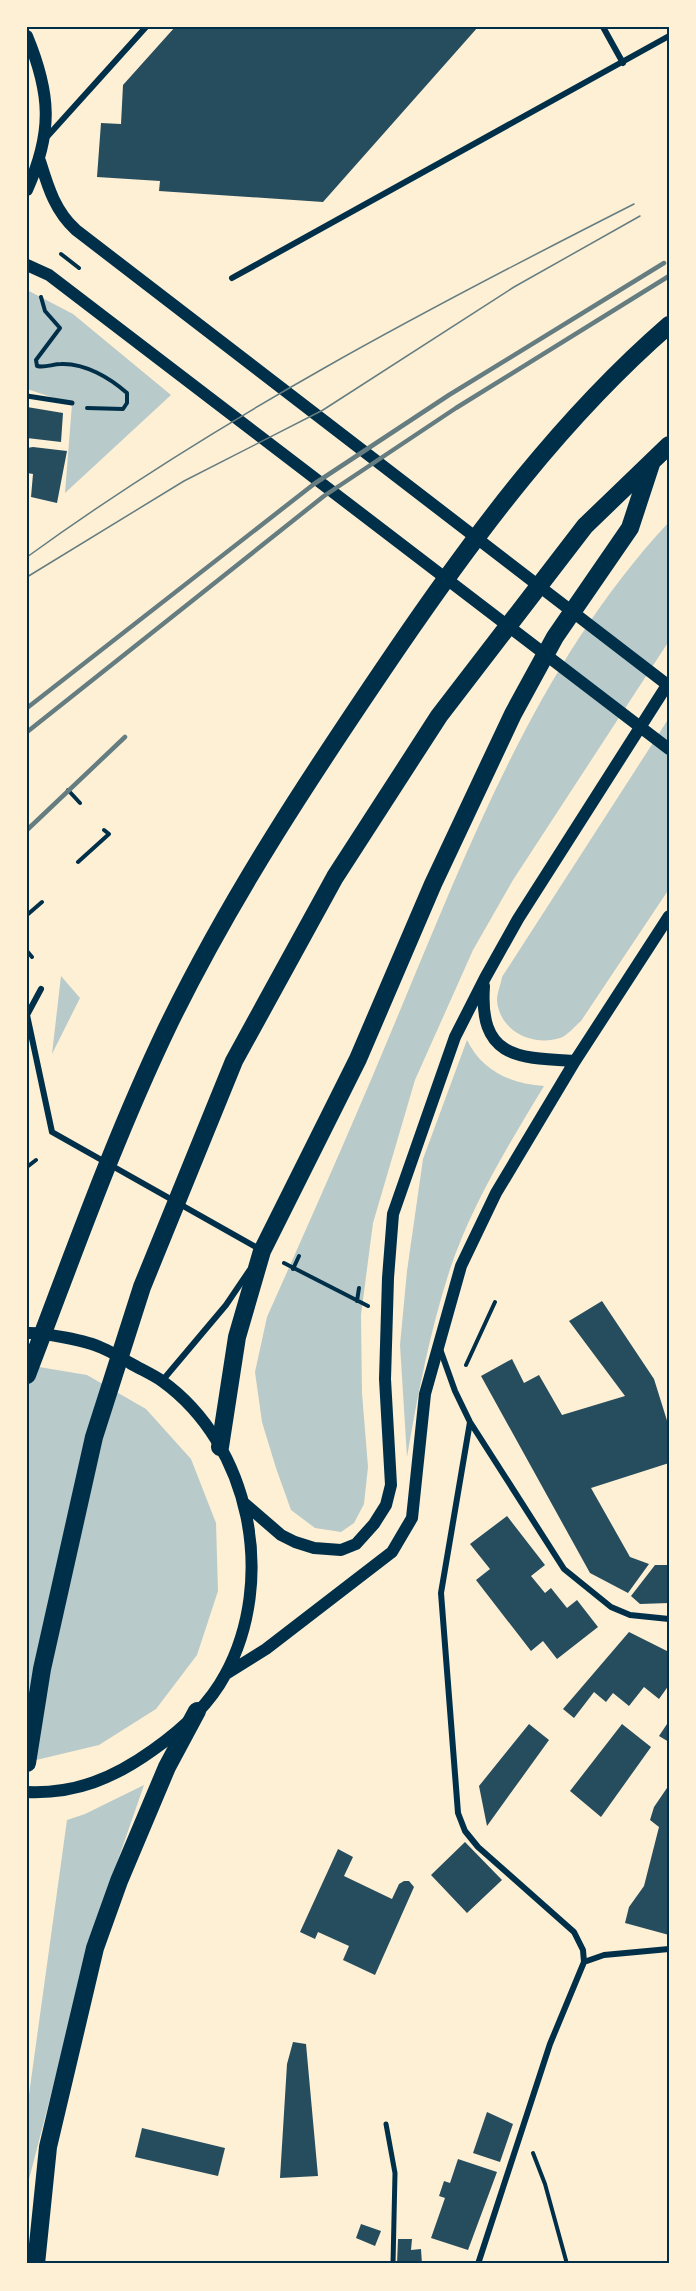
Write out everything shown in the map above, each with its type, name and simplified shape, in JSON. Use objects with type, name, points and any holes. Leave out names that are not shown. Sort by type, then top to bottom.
[{"type":"highway","points":[[27,1375],[122,1126],[168,1026],[239,894],[316,768],[463,552],[528,471],[636,353],[669,325]]},
{"type":"highway","points":[[27,1763],[42,1669],[94,1437],[142,1287],[234,1061],[335,878],[439,716],[585,526],[669,445]]},
{"type":"highway","points":[[220,1447],[237,1337],[262,1251],[358,1059],[434,884],[513,714],[555,637],[630,528],[651,462]]},
{"type":"highway","points":[[36,2264],[48,2147],[95,1948],[119,1881],[163,1777],[197,1711]]},
{"type":"main road","points":[[27,36],[42,71],[47,116],[40,161],[27,190]]},
{"type":"main road","points":[[40,161],[50,195],[60,213],[76,230],[116,263],[669,684],[518,919],[485,978],[455,1037],[393,1214],[385,1379],[391,1485],[386,1505],[374,1524],[356,1544],[341,1550],[314,1548],[280,1535],[244,1503]]},
{"type":"main road","points":[[27,265],[49,275],[669,749]]},
{"type":"main road","points":[[27,1792],[51,1793],[95,1782],[122,1772],[167,1740],[197,1711],[226,1674],[266,1648],[392,1552],[412,1518],[425,1394],[461,1266],[477,1230],[575,1061],[669,916]]},
{"type":"main road","points":[[485,978],[482,1011],[489,1033],[501,1046],[513,1055],[575,1061]]},
{"type":"main road","points":[[27,1333],[101,1347],[162,1381],[194,1412],[220,1447],[244,1503],[252,1557],[248,1610],[226,1674]]},
{"type":"street","points":[[43,141],[146,27]]},
{"type":"street","points":[[603,27],[623,63]]},
{"type":"street","points":[[232,278],[669,36]]},
{"type":"street","points":[[27,396],[72,403]]},
{"type":"street","points":[[41,989],[27,1015],[52,1132],[262,1251],[226,1305],[162,1381]]},
{"type":"street","points":[[438,1342],[455,1391],[470,1422],[564,1569],[611,1606],[630,1615],[669,1619]]},
{"type":"street","points":[[470,1422],[441,1593],[458,1812],[465,1831],[478,1847],[574,1932],[583,1950],[584,1962],[550,2044],[524,2131],[478,2264]]},
{"type":"street","points":[[584,1962],[604,1955],[669,1949]]},
{"type":"street","points":[[386,2124],[394,2173],[393,2264]]},
{"type":"path","points":[[49,275],[76,230]]},
{"type":"path","points":[[40,292],[45,311],[60,328],[38,354],[37,366],[64,364],[91,370],[114,381],[127,393],[127,402],[123,408],[85,408],[72,403]]},
{"type":"path","points":[[68,790],[80,803]]},
{"type":"path","points":[[78,862],[109,834],[104,830]]},
{"type":"path","points":[[27,915],[42,902]]},
{"type":"path","points":[[27,951],[32,957]]},
{"type":"path","points":[[27,1167],[36,1160]]},
{"type":"path","points":[[262,1251],[387,1316]]},
{"type":"path","points":[[293,1269],[299,1256]]},
{"type":"path","points":[[357,1301],[360,1288]]},
{"type":"path","points":[[455,1391],[495,1302]]},
{"type":"path","points":[[524,2131],[545,2184],[567,2264]]},
{"type":"shaded area","points":[[27,290],[73,314],[171,395],[65,493],[72,404],[27,389]]},
{"type":"shaded area","points":[[669,522],[669,641],[513,880],[473,950],[415,1080],[373,1223],[361,1315],[362,1393],[368,1467],[364,1504],[354,1523],[341,1532],[315,1528],[291,1510],[262,1422],[255,1372],[267,1317],[351,1127],[453,883],[513,755],[546,693],[583,633],[623,576]]},
{"type":"shaded area","points":[[669,718],[669,889],[581,1021],[563,1037],[550,1040],[539,1040],[519,1034],[504,1020],[499,1011],[497,997],[502,977]]},
{"type":"shaded area","points":[[61,976],[80,998],[52,1054]]},
{"type":"shaded area","points":[[467,1040],[481,1060],[499,1074],[520,1082],[544,1086],[480,1198],[450,1269],[425,1362],[407,1457],[400,1345],[407,1271],[423,1159]]},
{"type":"shaded area","points":[[27,1365],[87,1375],[146,1409],[191,1459],[216,1523],[218,1591],[197,1655],[156,1709],[99,1745],[32,1761],[27,1760]]},
{"type":"shaded area","points":[[144,1785],[94,1929],[27,2187],[27,2109],[67,1820],[85,1814]]},
{"type":"building","points":[[175,27],[478,27],[323,202],[159,191],[160,181],[97,177],[101,123],[121,124],[123,85]]},
{"type":"building","points":[[27,407],[63,413],[61,442],[27,438]]},
{"type":"building","points":[[27,448],[67,451],[57,503],[31,497],[33,474],[27,473]]},
{"type":"building","points":[[602,1301],[654,1379],[669,1427],[669,1463],[591,1488],[630,1557],[649,1564],[628,1593],[590,1573],[481,1376],[512,1359],[524,1383],[539,1375],[562,1415],[625,1396],[569,1321]]},
{"type":"building","points":[[507,1516],[545,1565],[531,1576],[545,1593],[551,1588],[567,1608],[577,1600],[598,1627],[557,1659],[543,1641],[531,1651],[476,1580],[490,1569],[470,1544]]},
{"type":"building","points":[[655,1565],[669,1565],[669,1603],[640,1604],[631,1596]]},
{"type":"building","points":[[629,1632],[669,1652],[669,1685],[659,1699],[644,1687],[629,1706],[613,1693],[606,1702],[594,1692],[574,1718],[563,1709]]},
{"type":"building","points":[[669,1721],[669,1742],[659,1736]]},
{"type":"building","points":[[529,1724],[549,1740],[487,1826],[479,1786]]},
{"type":"building","points":[[622,1724],[651,1747],[601,1817],[570,1791]]},
{"type":"building","points":[[669,1785],[669,1935],[625,1923],[629,1907],[644,1886],[659,1827],[650,1820],[654,1807]]},
{"type":"building","points":[[465,1842],[502,1880],[467,1913],[431,1875]]},
{"type":"building","points":[[338,1849],[353,1857],[344,1876],[392,1899],[399,1884],[404,1881],[409,1881],[414,1887],[375,1975],[343,1960],[349,1946],[318,1932],[315,1939],[300,1932]]},
{"type":"building","points":[[293,2042],[306,2044],[318,2176],[280,2178],[287,2064]]},
{"type":"building","points":[[487,2112],[513,2124],[500,2162],[473,2153]]},
{"type":"building","points":[[142,2128],[225,2148],[218,2176],[135,2157]]},
{"type":"building","points":[[458,2159],[497,2172],[468,2250],[431,2238],[445,2198],[439,2196],[444,2181],[450,2183]]},
{"type":"building","points":[[361,2224],[381,2231],[375,2246],[356,2238]]},
{"type":"building","points":[[398,2239],[412,2239],[411,2250],[421,2249],[422,2264],[397,2264]]},
{"type":"tram line","points":[[27,557],[173,459],[323,368],[478,284],[634,204]]},
{"type":"tram line","points":[[27,577],[184,481],[323,410],[514,287],[640,216]]},
{"type":"railway","points":[[27,708],[314,484],[449,395],[664,263]]},
{"type":"railway","points":[[27,732],[324,496],[456,408],[669,276]]},
{"type":"railway","points":[[27,830],[125,737]]}]
